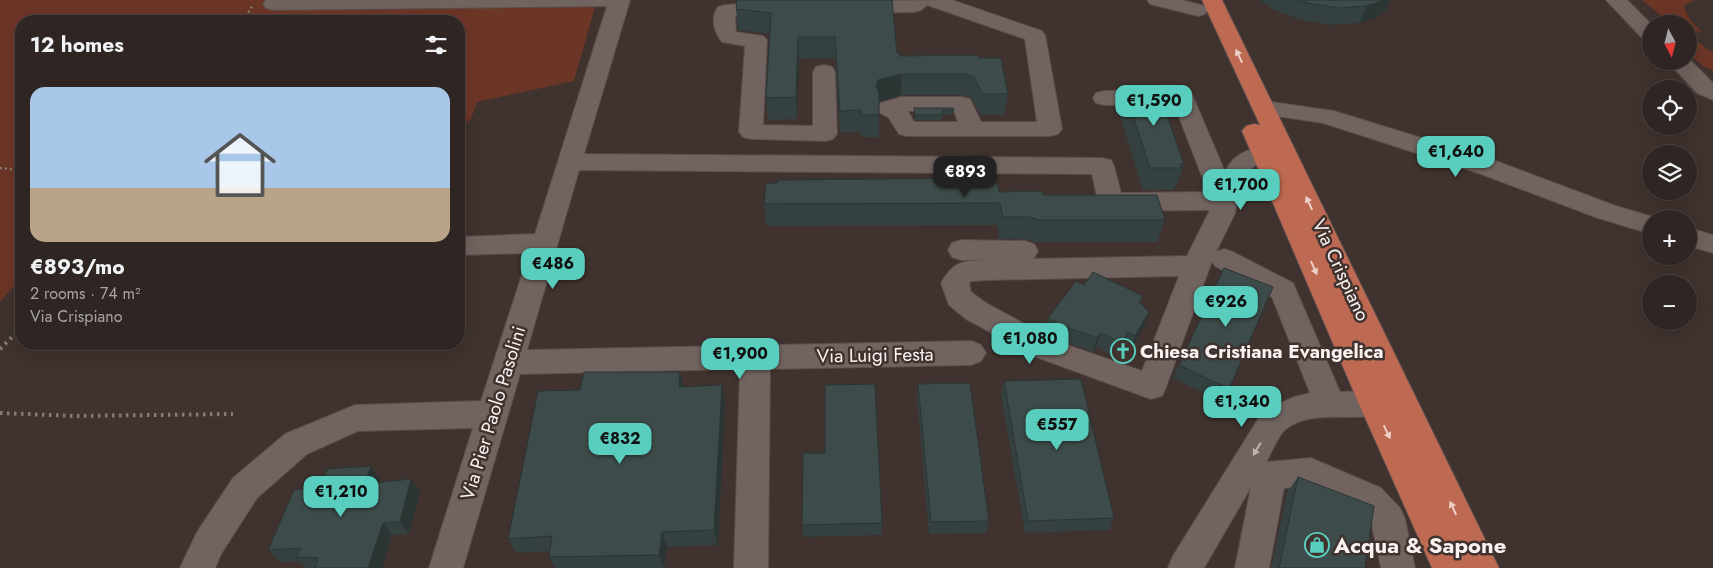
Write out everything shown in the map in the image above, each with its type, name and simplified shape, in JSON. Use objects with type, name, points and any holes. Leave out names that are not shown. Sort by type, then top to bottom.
[{"type":"main road","name":"Via Crispiano","points":[[1201,3],[1264,108],[1482,568]]},
{"type":"main road","name":"Via Crispiano","points":[[1201,3],[1374,404],[1450,568]]},
{"type":"street","points":[[263,4],[620,0]]},
{"type":"street","name":"Via Pier Paolo Pasolini","points":[[446,568],[620,0]]},
{"type":"street","points":[[837,7],[914,6],[920,0]]},
{"type":"street","points":[[932,0],[1035,35],[1050,129],[973,129]]},
{"type":"street","points":[[1157,0],[1201,3]]},
{"type":"street","points":[[1616,0],[1642,27]]},
{"type":"street","points":[[788,8],[726,11],[724,30],[729,38],[756,40],[751,132],[825,134],[824,72]]},
{"type":"street","points":[[1687,70],[1705,88],[1713,93]]},
{"type":"street","points":[[1104,98],[1183,97],[1224,201]]},
{"type":"street","points":[[1264,108],[1326,116],[1487,167],[1607,212],[1642,222]]},
{"type":"street","points":[[1196,266],[988,270],[963,272],[955,283],[959,298],[976,311],[1046,349],[1150,387],[1196,266],[1222,213],[1224,201],[1240,166],[1247,159],[1266,156]]},
{"type":"street","points":[[570,162],[1102,166],[1101,202],[1224,201]]},
{"type":"street","points":[[961,250],[1178,252],[1224,201]]},
{"type":"street","points":[[1697,239],[1713,244]]},
{"type":"street","points":[[465,246],[545,243]]},
{"type":"street","points":[[1224,259],[1283,290],[1330,406]]},
{"type":"street","name":"Via Luigi Festa","points":[[509,362],[971,353]]},
{"type":"street","points":[[751,568],[755,358]]},
{"type":"street","points":[[1185,568],[1274,420],[1305,406],[1374,404]]},
{"type":"street","points":[[198,568],[208,543],[245,488],[296,444],[355,418],[493,414]]},
{"type":"street","points":[[1252,568],[1270,475],[1311,472],[1369,498],[1388,519],[1398,568]]},
{"type":"path","points":[[250,15],[263,4]]},
{"type":"path","points":[[0,168],[15,169]]},
{"type":"path","points":[[0,350],[15,334]]},
{"type":"path","points":[[0,413],[75,416],[233,414]]},
{"type":"shaded area","points":[[0,0],[274,0],[269,6],[595,7],[574,81],[477,102],[471,119],[465,124],[465,15],[15,15],[15,285],[0,302]]},
{"type":"shaded area","points":[[1642,0],[1694,0],[1684,6],[1688,15],[1660,15]]},
{"type":"shaded area","points":[[1698,42],[1713,53],[1713,70],[1704,67],[1698,62]]},
{"type":"building","points":[[737,0],[892,0],[897,53],[900,53],[900,56],[978,55],[979,58],[1001,58],[1008,94],[982,94],[974,77],[965,74],[902,74],[878,80],[876,87],[879,92],[879,115],[861,115],[861,110],[840,111],[835,37],[798,37],[796,97],[766,98],[771,13],[736,9]]},
{"type":"building","points":[[1299,0],[1384,0],[1367,6],[1339,8]]},
{"type":"building","points":[[1123,85],[1156,85],[1184,164],[1180,164],[1181,168],[1150,168]]},
{"type":"building","points":[[914,108],[953,108],[954,110],[942,110],[942,115],[915,115]]},
{"type":"building","points":[[986,178],[986,182],[997,182],[999,192],[1042,191],[1043,195],[1157,195],[1165,220],[1039,220],[1029,217],[1003,217],[1000,203],[764,204],[766,183],[777,183],[778,180]]},
{"type":"building","points":[[1224,268],[1273,287],[1229,389],[1179,365]]},
{"type":"building","points":[[1093,272],[1143,296],[1139,302],[1149,312],[1135,336],[1128,332],[1121,343],[1101,333],[1097,338],[1060,325],[1048,318],[1076,281],[1084,285]]},
{"type":"building","points":[[584,372],[680,372],[679,387],[722,385],[714,530],[662,532],[659,555],[549,557],[552,536],[508,539],[538,391],[580,390]]},
{"type":"building","points":[[1081,379],[1114,518],[1028,521],[1004,381]]},
{"type":"building","points":[[970,383],[989,521],[931,522],[918,384]]},
{"type":"building","points":[[875,384],[882,523],[802,525],[803,453],[825,453],[825,385]]},
{"type":"building","points":[[371,466],[364,484],[411,479],[400,522],[383,523],[368,568],[315,568],[318,558],[296,557],[301,548],[268,550],[294,490],[321,488],[327,469]]},
{"type":"building","name":"Acqua & Sapone","points":[[1298,477],[1374,506],[1365,568],[1279,568]]},
{"type":"place","name":"Chiesa Cristiana Evangelica","points":[[1123,351]]},
{"type":"place","name":"Acqua & Sapone","points":[[1317,545]]}]
